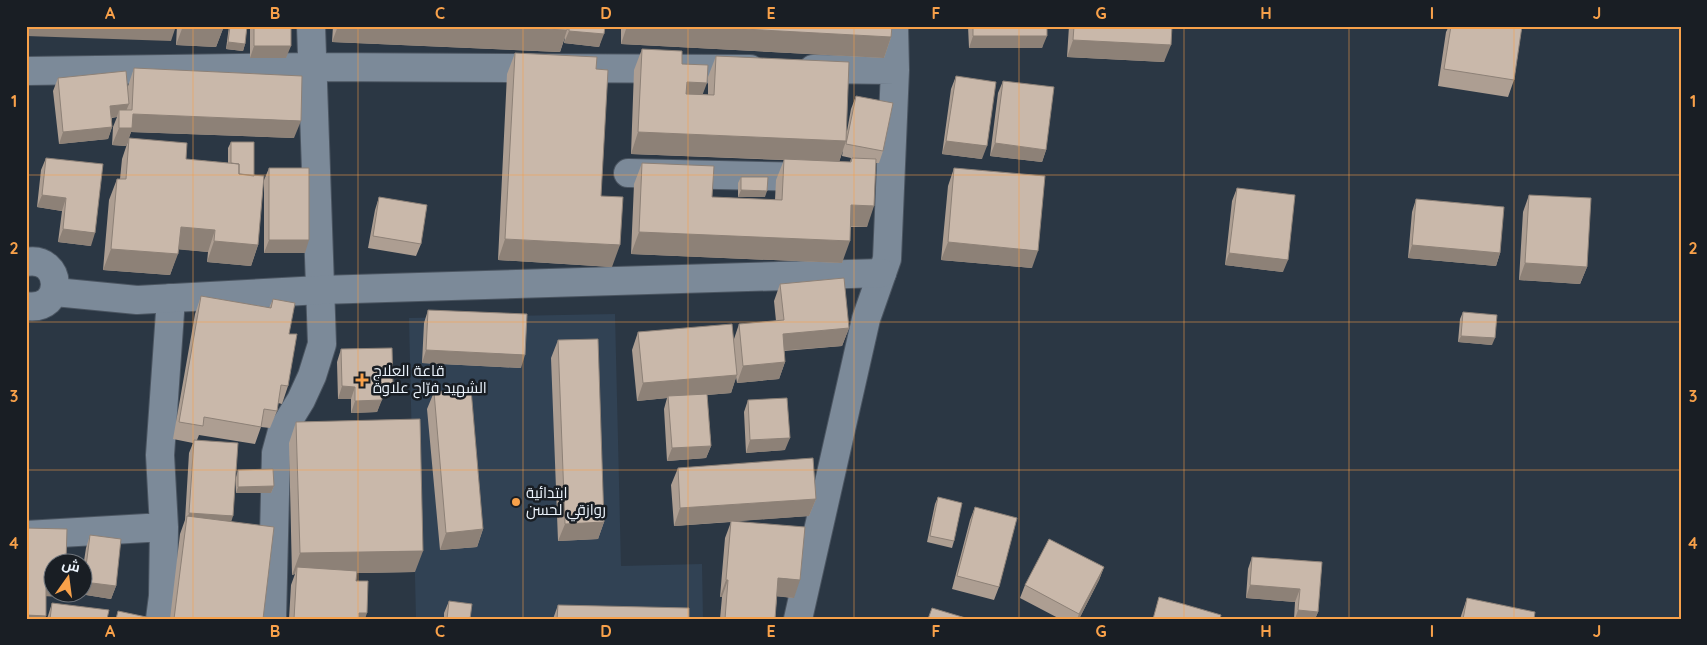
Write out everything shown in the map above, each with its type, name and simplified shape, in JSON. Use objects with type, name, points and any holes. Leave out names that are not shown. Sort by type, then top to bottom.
[{"type":"street","points":[[272,619],[276,453],[282,431],[301,400],[312,376],[322,344],[311,26]]},
{"type":"street","points":[[798,619],[866,319],[887,259],[880,178],[895,70],[894,26]]},
{"type":"street","points":[[26,71],[312,67],[895,70]]},
{"type":"street","points":[[628,173],[841,177]]},
{"type":"street","points":[[26,306],[36,307],[44,304],[55,292],[56,283],[50,269],[44,264],[27,260]]},
{"type":"street","points":[[55,292],[137,300],[320,290],[882,273]]},
{"type":"street","points":[[160,619],[164,527],[160,455],[172,298]]},
{"type":"street","points":[[26,535],[164,527]]},
{"type":"shaded area","name":"ابتدائية روازقي لحسن","points":[[615,314],[621,566],[702,564],[703,619],[416,619],[409,318]]},
{"type":"building","points":[[230,26],[247,26],[245,44],[228,42]]},
{"type":"building","points":[[254,26],[291,26],[291,46],[254,46]]},
{"type":"building","points":[[469,26],[568,26],[567,30]]},
{"type":"building","points":[[569,26],[605,26],[604,34],[569,31]]},
{"type":"building","points":[[688,26],[892,26],[891,37]]},
{"type":"building","points":[[973,26],[1047,26],[1047,36],[973,36]]},
{"type":"building","points":[[1074,26],[1172,26],[1171,45],[1073,40]]},
{"type":"building","points":[[1451,26],[1522,26],[1514,80],[1444,69]]},
{"type":"building","points":[[642,49],[682,51],[682,64],[708,65],[707,83],[687,82],[686,94],[714,95],[716,56],[849,62],[846,141],[638,132]]},
{"type":"building","points":[[515,53],[597,57],[596,69],[608,70],[601,196],[623,197],[620,245],[505,239]]},
{"type":"building","points":[[134,68],[302,76],[301,121],[133,114],[132,128],[119,128],[119,110],[132,110]]},
{"type":"building","points":[[126,71],[129,104],[110,106],[112,127],[63,132],[58,78]]},
{"type":"building","points":[[956,76],[996,82],[987,146],[946,141]]},
{"type":"building","points":[[1003,81],[1054,87],[1046,150],[995,143]]},
{"type":"building","points":[[856,96],[893,103],[883,151],[846,144]]},
{"type":"building","points":[[129,138],[187,143],[186,159],[239,164],[239,174],[264,176],[258,245],[214,241],[215,230],[181,227],[178,254],[111,249],[117,179],[126,179]]},
{"type":"building","points":[[231,142],[254,142],[254,176],[239,174],[239,164],[231,163]]},
{"type":"building","points":[[46,158],[103,164],[95,233],[63,229],[66,198],[42,195]]},
{"type":"building","points":[[852,158],[876,159],[874,206],[851,205],[850,241],[639,232],[642,163],[714,166],[712,197],[782,200],[784,159],[851,162]]},
{"type":"building","points":[[269,168],[309,168],[309,240],[269,240]]},
{"type":"building","points":[[954,168],[1045,176],[1038,251],[948,242]]},
{"type":"building","points":[[741,177],[768,177],[767,191],[741,190]]},
{"type":"building","points":[[1237,188],[1295,195],[1288,260],[1229,253]]},
{"type":"building","points":[[1529,195],[1591,198],[1587,267],[1525,263]]},
{"type":"building","points":[[379,197],[427,205],[421,244],[373,236]]},
{"type":"building","points":[[1416,199],[1504,207],[1500,253],[1412,245]]},
{"type":"building","points":[[844,278],[849,328],[783,334],[785,362],[743,366],[739,324],[784,320],[780,284]]},
{"type":"building","points":[[201,296],[271,308],[273,299],[295,303],[289,334],[297,334],[288,386],[281,385],[277,411],[264,409],[261,427],[204,417],[203,426],[179,422]]},
{"type":"building","points":[[428,310],[527,314],[525,355],[426,350]]},
{"type":"building","points":[[1463,312],[1497,315],[1495,338],[1461,336]]},
{"type":"building","points":[[732,324],[737,375],[643,383],[638,332]]},
{"type":"building","points":[[598,339],[604,522],[565,524],[558,340]]},
{"type":"building","name":"قاعة العلاج الشهيد فرّاح علاوة","points":[[392,348],[393,386],[381,386],[382,400],[355,401],[355,387],[342,386],[341,349]]},
{"type":"building","points":[[471,389],[483,529],[446,533],[434,392]]},
{"type":"building","points":[[707,394],[711,446],[672,448],[668,396]]},
{"type":"building","points":[[787,398],[790,438],[750,440],[748,400]]},
{"type":"building","points":[[420,419],[423,551],[300,553],[296,422]]},
{"type":"building","points":[[194,440],[238,443],[233,516],[189,513]]},
{"type":"building","points":[[813,458],[816,499],[680,508],[678,468]]},
{"type":"building","points":[[273,469],[274,486],[238,487],[238,470]]},
{"type":"building","points":[[938,497],[962,503],[954,541],[930,536]]},
{"type":"building","points":[[975,507],[1017,518],[999,587],[957,576]]},
{"type":"building","points":[[187,516],[274,527],[263,619],[174,619]]},
{"type":"building","points":[[731,521],[805,527],[800,580],[778,578],[775,619],[725,619]]},
{"type":"building","points":[[26,528],[67,529],[66,552],[42,552],[42,602],[46,602],[46,616],[26,615]]},
{"type":"building","points":[[90,535],[121,539],[116,586],[92,583],[92,552],[88,552]]},
{"type":"building","points":[[1049,539],[1104,567],[1079,614],[1025,585]]},
{"type":"building","points":[[1252,557],[1322,562],[1318,612],[1298,610],[1300,589],[1250,585]]},
{"type":"building","points":[[297,567],[357,571],[356,581],[368,581],[367,613],[359,613],[359,619],[294,619]]},
{"type":"building","points":[[1159,597],[1221,615],[1220,619],[1153,619]]},
{"type":"building","points":[[1467,598],[1535,612],[1534,619],[1463,619]]},
{"type":"building","points":[[449,601],[472,604],[470,619],[447,619]]},
{"type":"building","points":[[52,603],[109,610],[107,619],[50,619]]},
{"type":"building","points":[[558,605],[689,608],[689,619],[557,619]]},
{"type":"building","points":[[932,608],[969,619],[928,619]]},
{"type":"building","points":[[118,611],[156,619],[116,619]]},
{"type":"place","name":"قاعة العلاج الشهيد فرّاح علاوة","points":[[362,380]]},
{"type":"place","name":"ابتدائية روازقي لحسن","points":[[516,502]]}]
